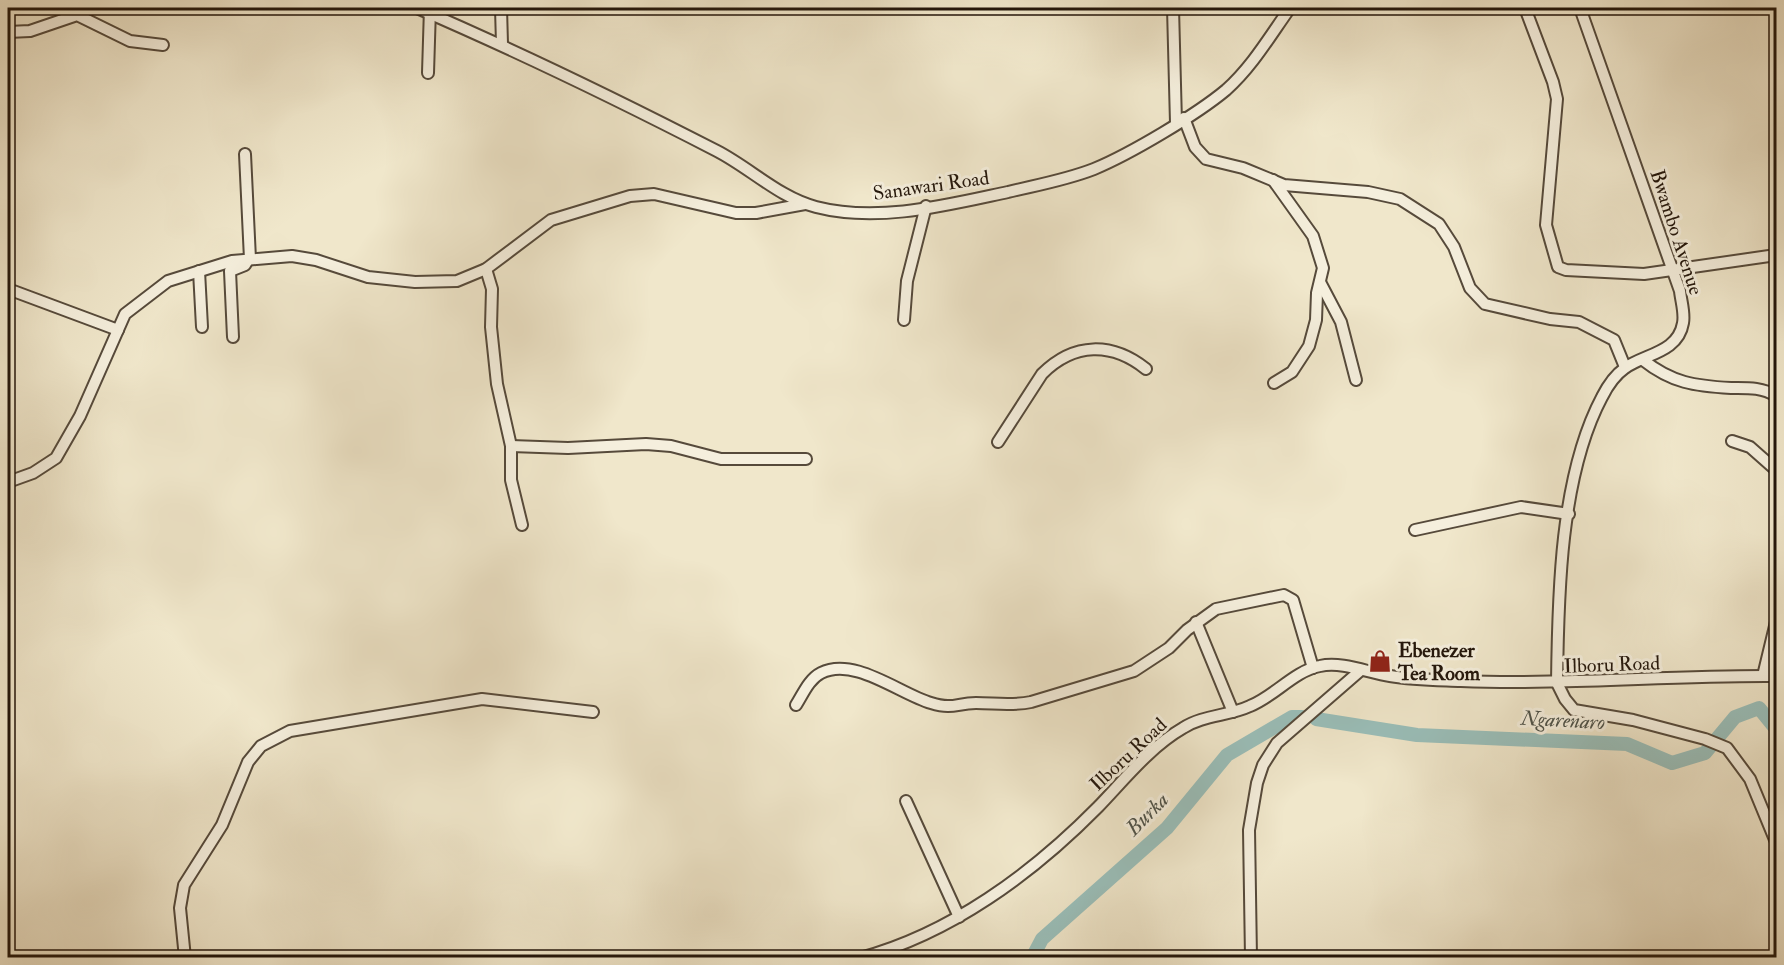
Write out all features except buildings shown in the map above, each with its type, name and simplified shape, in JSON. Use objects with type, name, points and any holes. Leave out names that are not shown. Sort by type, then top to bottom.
[{"type":"street","name":"Sanawari Road","points":[[417,8],[430,10],[613,97],[721,153],[804,204],[857,213],[882,213],[981,198],[1079,174],[1118,158],[1218,96],[1234,81],[1290,8]]},
{"type":"street","points":[[501,8],[502,44]]},
{"type":"street","points":[[1173,8],[1180,121],[1203,157],[1284,185],[1368,192],[1400,199],[1439,224],[1454,247],[1470,288],[1485,304],[1540,317],[1579,322],[1614,340],[1625,368]]},
{"type":"street","points":[[1525,8],[1553,82],[1557,99],[1546,225],[1558,267],[1635,275],[1776,255]]},
{"type":"street","name":"Bwambo Avenue","points":[[1557,683],[1562,579],[1569,514],[1576,467],[1590,424],[1604,394],[1625,368],[1671,344],[1683,322],[1680,291],[1580,8]]},
{"type":"street","points":[[428,74],[430,10]]},
{"type":"street","points":[[8,32],[30,31],[81,11],[125,39],[163,45]]},
{"type":"street","points":[[233,337],[230,271],[245,265],[249,260],[245,154]]},
{"type":"street","points":[[1272,180],[1313,236],[1323,268],[1316,320],[1309,346],[1292,372],[1274,383]]},
{"type":"street","points":[[8,482],[33,473],[56,458],[80,416],[125,314],[168,281],[232,261],[292,256],[316,260],[368,277],[415,282],[457,281],[486,269],[551,220],[630,196],[654,194],[736,213],[756,213],[804,204]]},
{"type":"street","points":[[904,320],[907,281],[926,206]]},
{"type":"street","points":[[486,269],[492,289],[491,327],[497,384],[511,446],[511,480],[522,525]]},
{"type":"street","points":[[199,271],[202,327]]},
{"type":"street","points":[[1320,282],[1341,322],[1356,380]]},
{"type":"street","points":[[8,289],[118,330]]},
{"type":"street","points":[[998,442],[1042,374],[1052,364],[1069,355],[1089,349],[1112,350],[1130,356],[1146,369]]},
{"type":"street","points":[[1643,360],[1665,377],[1677,381],[1701,386],[1761,389],[1776,396]]},
{"type":"street","points":[[1732,441],[1750,447],[1776,470]]},
{"type":"street","points":[[511,446],[568,448],[646,444],[671,446],[721,459],[806,459]]},
{"type":"street","points":[[1415,530],[1521,507],[1569,514]]},
{"type":"street","points":[[796,705],[816,676],[822,672],[839,670],[858,672],[923,700],[951,708],[974,702],[1022,704],[1058,696],[1134,671],[1169,648],[1196,622],[1216,609],[1284,596],[1291,597],[1313,668]]},
{"type":"street","points":[[1196,622],[1233,712]]},
{"type":"street","points":[[1763,676],[1776,622]]},
{"type":"street","name":"Ilboru Road","points":[[860,957],[911,941],[959,917],[1011,882],[1075,829],[1174,734],[1201,719],[1233,712],[1259,702],[1313,668],[1328,665],[1428,680],[1557,683],[1776,676]]},
{"type":"street","points":[[1251,957],[1249,822],[1263,765],[1276,742],[1361,670]]},
{"type":"street","points":[[1557,683],[1574,710],[1633,720],[1705,739],[1727,748],[1750,779],[1776,842]]},
{"type":"street","points":[[185,957],[180,908],[184,885],[222,825],[243,770],[254,754],[271,739],[290,731],[482,699],[593,712]]},
{"type":"street","points":[[906,801],[959,917]]},
{"type":"waterway","name":"Ngarenaro","points":[[1316,719],[1417,735],[1627,744],[1672,763],[1705,753],[1735,717],[1759,708],[1776,729]]},
{"type":"waterway","name":"Burka","points":[[1032,958],[1042,939],[1167,828],[1227,755],[1292,717],[1302,717]]},
{"type":"place","name":"Ebenezer Tea Room","points":[[1380,661]]}]
